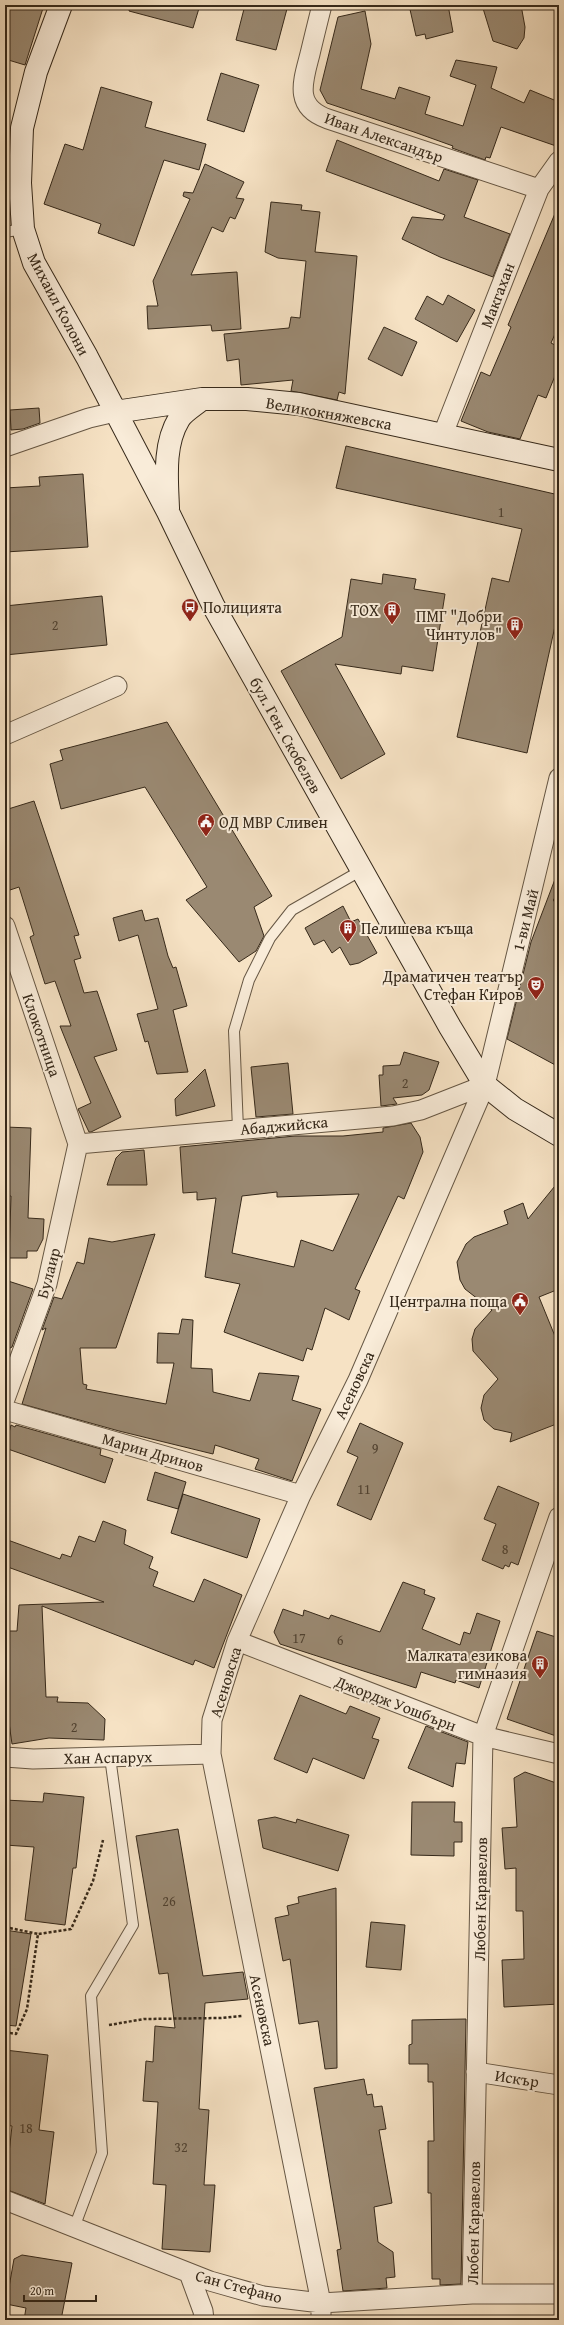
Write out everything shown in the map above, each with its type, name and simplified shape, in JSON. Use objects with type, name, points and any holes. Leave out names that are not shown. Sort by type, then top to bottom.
[{"type":"street","name":"Михаил Колони","points":[[61,5],[36,72],[22,128],[20,183],[14,230],[87,357],[168,512]]},
{"type":"street","name":"Иван Александър","points":[[322,5],[302,85],[306,104],[312,111],[319,116],[538,189]]},
{"type":"street","name":"Макгахан","points":[[443,434],[538,189],[559,161]]},
{"type":"street","name":"Великокняжевска","points":[[5,447],[89,418],[115,412],[202,399],[247,399],[299,404],[559,460]]},
{"type":"street","points":[[168,512],[167,464],[171,441],[179,419],[202,399]]},
{"type":"street","name":"бул. Ген. Скобелев","points":[[168,512],[214,607],[485,1085],[515,1109],[559,1135]]},
{"type":"street","points":[[5,735],[117,686]]},
{"type":"street","name":"1-ви Май","points":[[485,1085],[559,778]]},
{"type":"street","name":"Клокотница","points":[[5,926],[78,1144]]},
{"type":"street","name":"Абаджийска","points":[[78,1144],[393,1116],[422,1110],[485,1085]]},
{"type":"street","name":"Асеновска","points":[[321,2312],[264,2013],[210,1754],[212,1720],[237,1641],[301,1494],[358,1380],[485,1085]]},
{"type":"street","name":"Булаир","points":[[5,1399],[47,1284],[78,1144]]},
{"type":"street","name":"Марин Дринов","points":[[5,1410],[301,1494]]},
{"type":"street","name":"Любен Каравелов","points":[[472,2294],[483,1736],[559,1517]]},
{"type":"street","name":"Джордж Уошбърн","points":[[237,1641],[483,1736],[559,1754]]},
{"type":"street","name":"Хан Аспарух","points":[[5,1757],[33,1759],[210,1754]]},
{"type":"street","name":"Искър","points":[[476,2072],[559,2085]]},
{"type":"street","name":"Сан Стефано","points":[[5,2200],[210,2281],[321,2312],[472,2294],[559,2294]]},
{"type":"street","points":[[189,2273],[203,2311],[204,2320]]},
{"type":"lane","points":[[238,1129],[234,1031],[249,980],[270,938],[292,910],[362,870]]},
{"type":"lane","points":[[74,2228],[102,2153],[91,1996],[133,1925],[110,1756]]},
{"type":"path","points":[[5,1927],[38,1934],[71,1929],[93,1881],[104,1835]]},
{"type":"path","points":[[5,2032],[16,2034],[27,2009],[38,1934]]},
{"type":"path","points":[[93,2028],[144,2019],[221,2018],[264,2013]]},
{"type":"building","points":[[8,5],[44,5],[25,65],[5,59],[5,13]]},
{"type":"building","points":[[130,5],[200,5],[193,28],[129,11]]},
{"type":"building","points":[[245,5],[288,5],[276,50],[236,40]]},
{"type":"building","points":[[409,5],[448,5],[453,32],[426,39],[425,34],[416,36]]},
{"type":"building","points":[[482,5],[521,5],[525,27],[524,38],[517,49],[493,41]]},
{"type":"building","points":[[365,11],[371,44],[361,89],[395,99],[399,87],[430,97],[425,114],[463,126],[476,85],[450,76],[456,60],[497,67],[491,88],[524,103],[530,90],[559,102],[559,147],[501,127],[490,158],[486,157],[485,160],[452,148],[453,146],[327,103],[320,90],[338,17]]},
{"type":"building","points":[[221,73],[259,85],[244,132],[207,120]]},
{"type":"building","points":[[101,87],[152,102],[145,127],[206,144],[199,170],[164,160],[134,246],[98,233],[101,224],[44,204],[65,144],[83,150]]},
{"type":"building","points":[[337,140],[439,181],[444,169],[478,180],[464,217],[510,234],[493,277],[440,257],[402,239],[412,217],[443,220],[445,215],[326,171]]},
{"type":"building","points":[[205,164],[244,182],[236,198],[244,199],[235,219],[230,217],[223,232],[212,227],[191,275],[237,272],[241,329],[212,331],[211,325],[148,329],[147,306],[158,306],[153,281],[190,199],[183,196],[184,192],[193,193]]},
{"type":"building","points":[[271,202],[302,205],[301,210],[320,212],[315,252],[357,256],[345,394],[339,392],[337,400],[291,391],[293,380],[241,385],[239,359],[227,361],[224,334],[289,328],[291,317],[300,318],[306,261],[278,258],[265,252]]},
{"type":"building","points":[[559,204],[559,325],[551,343],[559,347],[559,366],[546,398],[538,395],[520,439],[488,432],[461,421],[481,372],[490,376],[511,327],[508,325]]},
{"type":"building","points":[[448,295],[475,310],[457,342],[415,319],[427,296],[443,305]]},
{"type":"building","points":[[384,327],[417,342],[402,376],[368,359]]},
{"type":"building","points":[[39,408],[40,423],[23,429],[11,430],[10,410]]},
{"type":"building","points":[[346,446],[559,495],[559,608],[527,753],[457,737],[492,578],[509,582],[522,529],[336,488]]},
{"type":"building","points":[[83,474],[88,547],[5,552],[5,488],[40,486],[39,477]]},
{"type":"building","points":[[383,574],[416,579],[414,589],[445,594],[433,671],[402,666],[401,674],[335,664],[385,754],[341,779],[281,671],[342,637],[351,579],[382,584]]},
{"type":"building","points":[[102,596],[107,645],[5,655],[5,606]]},
{"type":"building","name":"ОД МВР Сливен","points":[[167,722],[272,896],[254,907],[264,936],[256,951],[239,962],[186,900],[207,887],[145,787],[61,809],[50,764],[63,760],[60,750]]},
{"type":"building","points":[[34,801],[79,935],[74,936],[81,958],[74,960],[84,993],[97,991],[117,1050],[94,1057],[121,1117],[91,1132],[89,1132],[78,1109],[91,1103],[60,1026],[71,1026],[55,981],[45,984],[30,937],[34,935],[19,887],[10,890],[5,874],[5,810]]},
{"type":"building","name":"Драматичен театър Стефан Киров","points":[[557,874],[559,874],[559,1067],[507,1039],[531,942]]},
{"type":"building","name":"Пелишева къща","points":[[343,906],[351,922],[358,919],[377,953],[359,963],[350,965],[340,947],[332,953],[324,940],[314,945],[305,928]]},
{"type":"building","points":[[142,910],[145,921],[158,918],[168,956],[173,968],[176,967],[187,1006],[173,1010],[188,1072],[157,1074],[148,1041],[145,1042],[137,1014],[158,1009],[138,935],[119,941],[113,918]]},
{"type":"building","points":[[404,1052],[439,1062],[429,1090],[422,1095],[393,1098],[397,1104],[381,1106],[379,1075],[383,1075],[383,1066],[400,1065]]},
{"type":"building","points":[[288,1063],[293,1114],[256,1117],[251,1067]]},
{"type":"building","points":[[205,1069],[215,1106],[176,1116],[175,1099]]},
{"type":"building","points":[[411,1123],[420,1137],[423,1152],[404,1199],[398,1196],[355,1289],[360,1291],[349,1320],[325,1308],[312,1350],[307,1348],[303,1361],[224,1332],[240,1284],[205,1277],[216,1198],[197,1200],[197,1192],[183,1193],[180,1147],[295,1136],[343,1136],[383,1132],[383,1128]],"holes":[[[277,1192],[277,1197],[359,1194],[333,1251],[301,1240],[294,1267],[232,1253],[242,1196]]]},
{"type":"building","points":[[5,1127],[31,1128],[28,1218],[44,1219],[43,1239],[37,1251],[27,1251],[27,1258],[9,1258],[11,1196],[5,1196]]},
{"type":"building","points":[[144,1150],[147,1185],[107,1185],[116,1158],[122,1152]]},
{"type":"building","name":"Централна поща","points":[[559,1181],[559,1289],[539,1297],[559,1346],[559,1423],[510,1442],[512,1433],[494,1429],[484,1420],[481,1408],[484,1395],[498,1379],[473,1351],[472,1339],[475,1329],[492,1310],[465,1289],[460,1280],[457,1262],[466,1244],[474,1237],[508,1224],[504,1211],[523,1203],[528,1219]]},
{"type":"building","points":[[155,1234],[116,1348],[80,1348],[83,1384],[87,1385],[86,1389],[166,1404],[174,1363],[157,1363],[158,1333],[179,1334],[182,1319],[193,1320],[191,1368],[212,1369],[213,1392],[250,1401],[259,1373],[299,1376],[292,1400],[321,1409],[292,1481],[255,1469],[259,1459],[215,1445],[213,1454],[119,1431],[22,1404],[46,1328],[42,1330],[54,1297],[62,1299],[77,1262],[84,1264],[89,1238],[112,1242]]},
{"type":"building","points":[[5,1280],[33,1289],[12,1347],[5,1351]]},
{"type":"building","points":[[360,1423],[403,1443],[371,1520],[337,1505],[358,1457],[347,1452]]},
{"type":"building","points":[[11,1425],[15,1427],[16,1425],[101,1449],[100,1455],[113,1459],[105,1483],[5,1448]]},
{"type":"building","points":[[155,1472],[186,1482],[178,1509],[147,1500]]},
{"type":"building","points":[[498,1486],[539,1503],[518,1565],[511,1562],[509,1567],[505,1565],[503,1569],[482,1560],[496,1524],[484,1519]]},
{"type":"building","points":[[183,1494],[260,1519],[247,1558],[171,1533]]},
{"type":"building","points":[[103,1521],[126,1530],[124,1544],[153,1557],[149,1568],[158,1572],[153,1586],[194,1602],[204,1579],[242,1595],[214,1668],[195,1660],[193,1665],[42,1606],[46,1697],[58,1697],[57,1702],[88,1703],[105,1719],[104,1740],[49,1738],[12,1744],[5,1694],[5,1631],[17,1631],[19,1605],[104,1602],[5,1566],[5,1539],[60,1559],[62,1554],[71,1557],[79,1536],[95,1542]]},
{"type":"building","points":[[403,1582],[425,1590],[424,1594],[435,1598],[422,1629],[460,1645],[464,1632],[470,1634],[477,1613],[500,1621],[479,1688],[456,1680],[455,1683],[421,1672],[416,1688],[280,1644],[274,1632],[283,1609],[303,1616],[304,1610],[329,1619],[331,1615],[380,1632]]},
{"type":"building","name":"Малката езикова гимназия","points":[[537,1631],[559,1638],[559,1737],[507,1719]]},
{"type":"building","points":[[300,1695],[346,1714],[350,1706],[380,1718],[372,1738],[379,1740],[364,1779],[313,1758],[307,1773],[274,1759]]},
{"type":"building","points":[[426,1726],[468,1742],[465,1764],[456,1763],[453,1787],[408,1768]]},
{"type":"building","points":[[525,1772],[559,1784],[559,2004],[504,2007],[502,1960],[524,1959],[523,1911],[516,1911],[516,1868],[505,1869],[502,1828],[517,1827],[514,1778]]},
{"type":"building","points":[[44,1793],[84,1797],[76,1868],[73,1868],[65,1925],[25,1920],[34,1847],[5,1845],[5,1800],[43,1802]]},
{"type":"building","points":[[412,1802],[455,1802],[454,1822],[462,1822],[462,1842],[454,1842],[454,1856],[411,1855]]},
{"type":"building","points":[[275,1817],[296,1823],[297,1819],[349,1835],[338,1871],[263,1848],[258,1820]]},
{"type":"building","points":[[178,1829],[203,1976],[243,1972],[248,1999],[205,2003],[199,2109],[209,2110],[204,2185],[215,2185],[210,2252],[162,2249],[166,2185],[153,2184],[158,2102],[143,2101],[146,2061],[153,2062],[155,2026],[175,2028],[168,1973],[159,1974],[136,1836]]},
{"type":"building","points":[[336,1888],[337,2068],[325,2069],[318,2021],[299,2024],[290,1959],[283,1961],[275,1918],[289,1915],[287,1906],[299,1903],[298,1897]]},
{"type":"building","points":[[371,1922],[405,1925],[401,1970],[366,1967]]},
{"type":"building","points":[[5,1930],[31,1934],[16,2026],[5,2025]]},
{"type":"building","points":[[466,2019],[461,2284],[440,2285],[440,2279],[432,2279],[431,2193],[428,2193],[428,2141],[434,2141],[433,2082],[428,2082],[428,2064],[409,2064],[409,2045],[412,2044],[412,2020]]},
{"type":"building","points":[[5,2050],[48,2055],[39,2130],[54,2132],[45,2204],[5,2189],[12,2126],[5,2125]]},
{"type":"building","points":[[364,2079],[367,2095],[372,2094],[374,2107],[382,2106],[386,2129],[379,2130],[392,2203],[374,2207],[378,2242],[393,2252],[395,2277],[386,2278],[387,2288],[343,2291],[337,2250],[341,2249],[314,2088]]},
{"type":"building","points":[[22,2255],[72,2263],[61,2320],[24,2320],[26,2308],[6,2304],[14,2259]]},
{"type":"place","name":"Полицията","points":[[190,622]]},
{"type":"place","name":"ТОХ","points":[[392,625]]},
{"type":"place","name":"ПМГ \"Добри Чинтулов\"","points":[[515,640]]},
{"type":"place","name":"ОД МВР Сливен","points":[[206,837]]},
{"type":"place","name":"Пелишева къща","points":[[348,943]]},
{"type":"place","name":"Драматичен театър Стефан Киров","points":[[536,1000]]},
{"type":"place","name":"Централна поща","points":[[520,1316]]},
{"type":"place","name":"Малката езикова гимназия","points":[[540,1679]]}]
